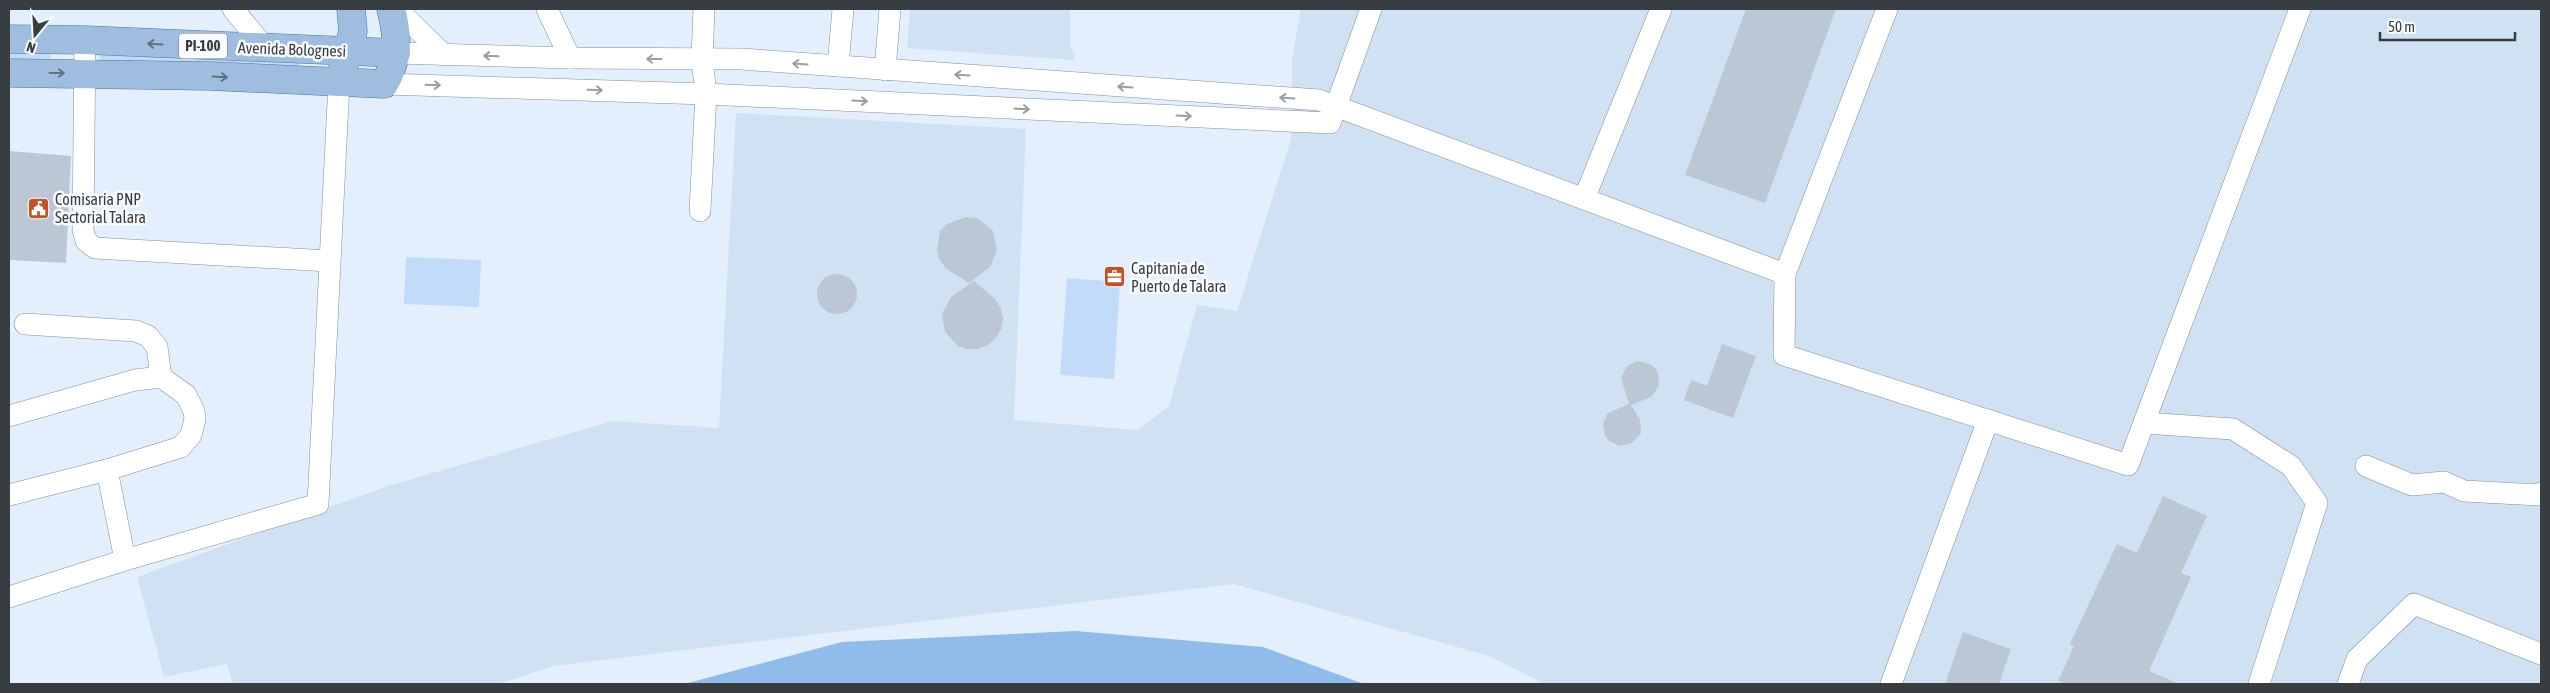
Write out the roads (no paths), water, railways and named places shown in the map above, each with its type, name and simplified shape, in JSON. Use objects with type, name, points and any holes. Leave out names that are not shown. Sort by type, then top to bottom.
[{"type":"main road","points":[[339,82],[353,31],[351,9]]},
{"type":"main road","points":[[384,84],[392,70],[396,53],[396,28],[391,9]]},
{"type":"main road","name":"Avenida Bolognesi","points":[[9,39],[85,40],[396,53]]},
{"type":"main road","name":"Avenida Bolognesi","points":[[9,73],[87,73],[384,84]]},
{"type":"street","points":[[232,9],[266,49]]},
{"type":"street","points":[[397,9],[444,55]]},
{"type":"street","points":[[547,9],[570,58]]},
{"type":"street","points":[[700,211],[706,94],[702,59],[704,9]]},
{"type":"street","points":[[838,66],[843,9]]},
{"type":"street","points":[[885,70],[890,9]]},
{"type":"street","points":[[1332,115],[1371,9]]},
{"type":"street","points":[[1584,199],[1661,9]]},
{"type":"street","points":[[1887,9],[1785,274],[1784,354],[2128,466],[2300,9]]},
{"type":"street","points":[[85,40],[87,73],[83,230],[86,241],[95,248],[329,261]]},
{"type":"street","points":[[396,53],[570,58],[741,59],[1319,100],[1332,115]]},
{"type":"street","points":[[9,597],[125,560],[318,504],[339,82]]},
{"type":"street","points":[[384,84],[1332,115],[1584,199],[1785,274]]},
{"type":"street","points":[[25,324],[142,333],[157,347],[161,377]]},
{"type":"street","points":[[9,416],[135,380],[161,377],[180,388],[191,402],[195,420],[191,435],[182,447],[107,470],[9,495]]},
{"type":"street","points":[[1891,684],[1988,420]]},
{"type":"street","points":[[2144,423],[2232,429],[2292,466],[2317,504],[2259,684]]},
{"type":"street","points":[[2366,466],[2412,485],[2444,482],[2464,491],[2539,495],[2541,493]]},
{"type":"street","points":[[107,470],[125,560]]},
{"type":"street","points":[[2348,684],[2357,659],[2414,604],[2541,654]]},
{"type":"water","points":[[1076,631],[1263,647],[1364,684],[684,684],[842,642]]},
{"type":"place","name":"Comisaría PNP Sectorial Talara","points":[[39,208]]},
{"type":"place","name":"Capitanía de Puerto de Talara","points":[[1115,277]]}]
